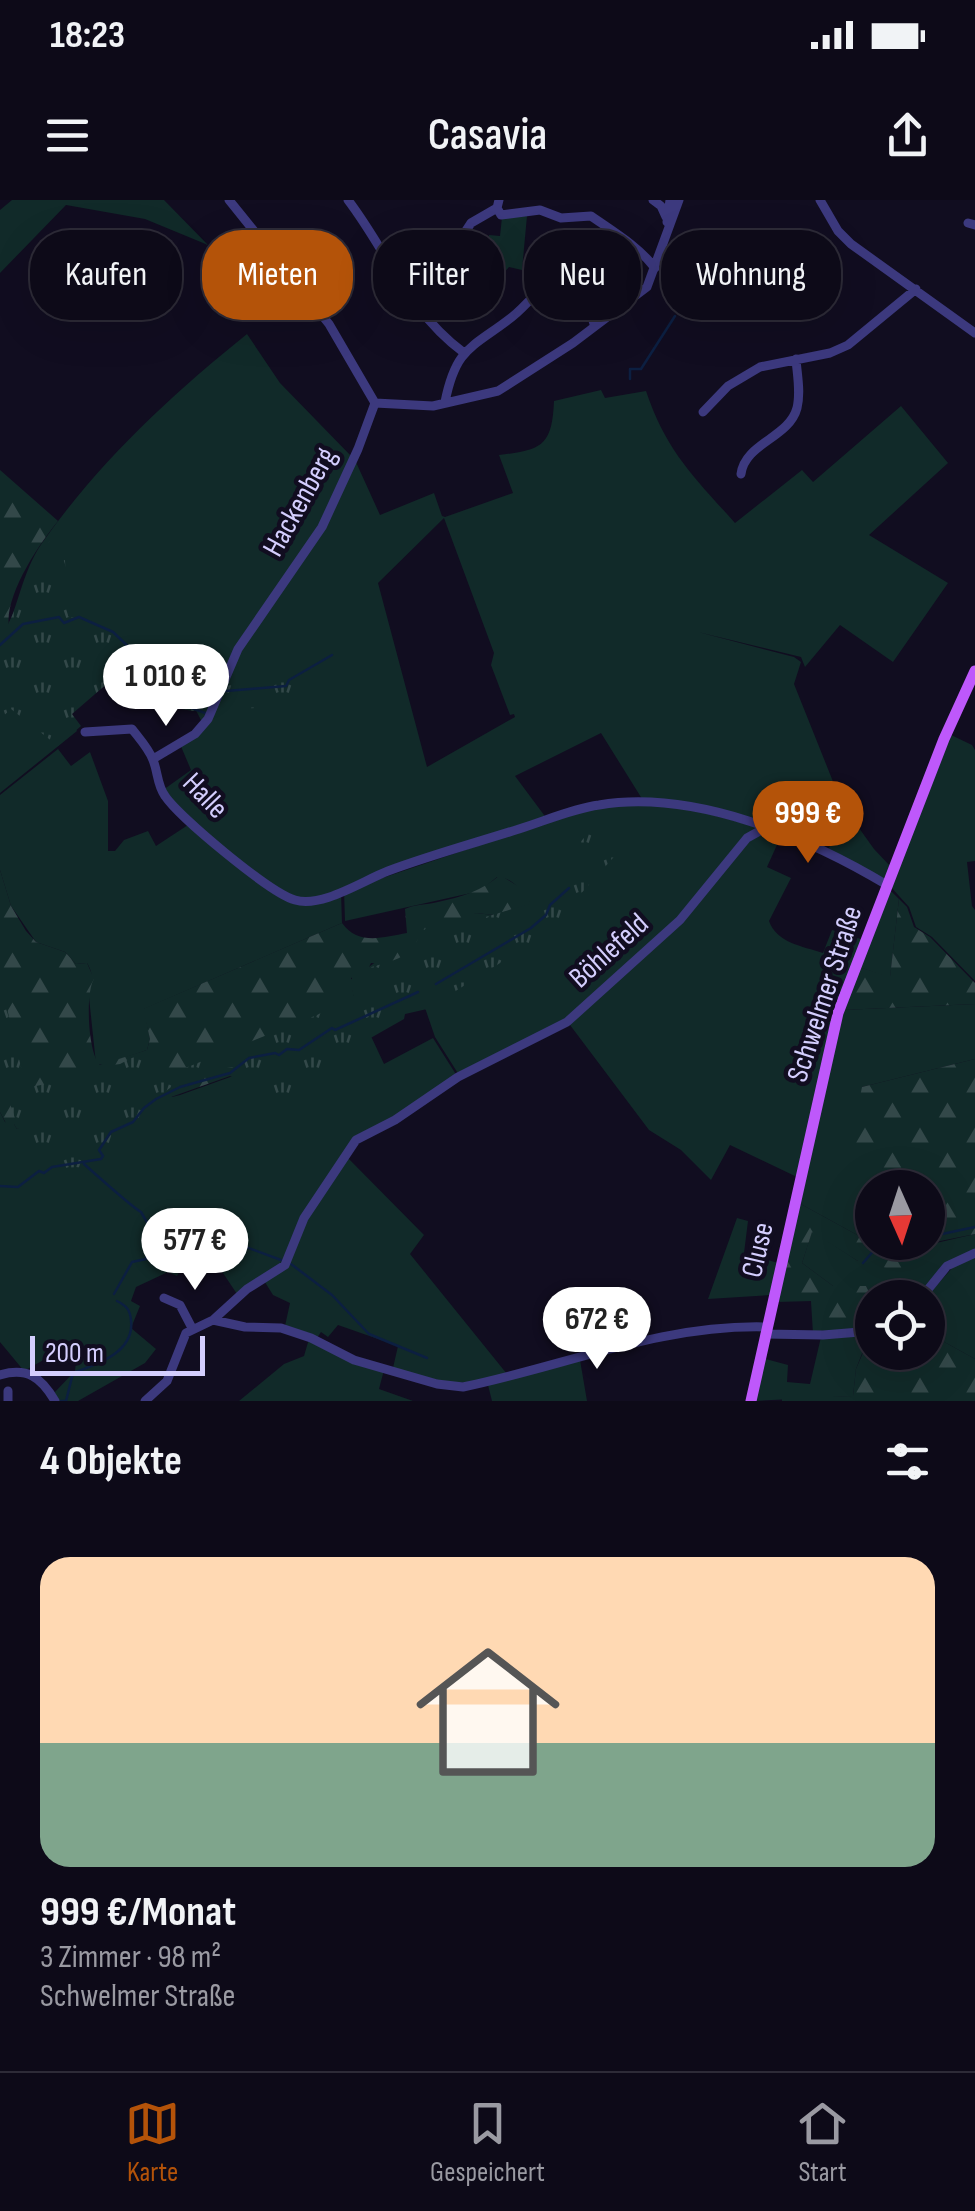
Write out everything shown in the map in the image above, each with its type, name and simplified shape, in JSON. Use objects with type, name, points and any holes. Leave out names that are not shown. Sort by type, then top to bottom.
[{"type":"main road","name":"Schwelmer Straße","points":[[800,1178],[835,1025],[944,739],[975,671]]},
{"type":"main road","name":"Cluse","points":[[751,1401],[800,1178]]},
{"type":"street","points":[[229,200],[329,324],[375,403],[433,406],[503,388],[642,293],[661,254]]},
{"type":"street","points":[[348,200],[420,314],[463,352]]},
{"type":"street","points":[[653,200],[664,210],[667,223]]},
{"type":"street","points":[[666,230],[670,200]]},
{"type":"street","points":[[669,230],[679,200]]},
{"type":"street","points":[[820,200],[848,241],[975,332]]},
{"type":"street","points":[[466,230],[471,222],[498,204],[502,215],[542,210],[559,217],[592,216],[639,248],[656,268]]},
{"type":"street","points":[[445,402],[449,382],[463,352],[513,316],[556,276],[572,278],[583,285],[594,324]]},
{"type":"street","points":[[704,412],[745,374],[768,364],[830,353],[848,345],[916,289]]},
{"type":"street","points":[[965,323],[975,313]]},
{"type":"street","points":[[741,474],[750,455],[787,426],[794,415],[799,398],[796,358]]},
{"type":"street","name":"Hackenberg","points":[[153,759],[195,734],[206,722],[238,649],[322,527],[375,403]]},
{"type":"street","name":"Halle","points":[[85,732],[131,728],[153,759],[160,787],[173,806],[258,876],[286,896],[305,902],[320,901],[398,868],[525,827]]},
{"type":"street","name":"Schwelmer Straße","points":[[525,827],[594,806],[636,803],[712,811],[825,851],[888,884]]},
{"type":"street","name":"Böhlefeld","points":[[212,1320],[247,1289],[287,1262],[304,1218],[348,1149],[361,1136],[395,1120],[458,1077],[567,1022],[680,920],[740,845],[765,828]]},
{"type":"street","points":[[936,1280],[947,1266],[975,1253]]},
{"type":"street","points":[[164,1298],[180,1305],[192,1328]]},
{"type":"street","points":[[144,1401],[167,1382],[182,1338],[192,1328],[212,1320],[297,1332],[354,1360],[437,1384],[463,1387],[682,1332],[823,1335],[855,1332]]},
{"type":"street","points":[[0,1375],[23,1372],[37,1378],[56,1401]]},
{"type":"green space","points":[[12,200],[164,200],[202,243],[182,234],[182,230],[145,219],[66,205],[42,230],[30,230],[30,242],[0,273],[0,210]]},
{"type":"green space","points":[[527,216],[522,270],[509,267],[504,273],[502,217]]},
{"type":"green space","points":[[247,334],[280,383],[352,457],[325,517],[263,608],[203,724],[183,685],[173,687],[152,657],[79,706],[69,715],[77,731],[0,793],[0,642],[35,555],[64,513],[112,457]]},
{"type":"green space","points":[[601,390],[605,398],[646,391],[672,447],[735,523],[802,470],[813,482],[901,406],[948,463],[869,535],[948,583],[893,662],[840,625],[805,667],[801,657],[698,632],[801,662],[794,684],[844,817],[824,848],[755,822],[644,802],[601,733],[515,776],[547,819],[323,898],[302,900],[283,892],[227,852],[163,790],[191,770],[180,744],[199,732],[230,667],[315,541],[355,460],[380,515],[434,493],[445,517],[513,493],[499,455],[525,451],[542,443],[551,428],[554,401]],"holes":[[[444,518],[494,653],[491,665],[510,715],[515,717],[427,767],[378,583]]]},
{"type":"green space","points":[[0,470],[58,521],[17,586],[9,627],[0,642]]},
{"type":"green space","points":[[63,524],[68,616],[117,631],[176,684],[215,689],[289,670],[318,671],[326,674],[332,687],[330,695],[321,705],[192,711],[177,708],[124,669],[72,714],[81,726],[58,746],[11,709],[0,719],[0,635],[38,557]]},
{"type":"green space","points":[[949,734],[975,750],[975,861],[967,862],[975,910],[975,981],[932,937],[916,927],[909,907],[890,886]]},
{"type":"green space","points":[[58,749],[71,766],[90,752],[108,801],[108,851],[115,851],[124,840],[148,831],[156,846],[191,823],[242,866],[302,903],[341,892],[342,923],[144,1009],[150,1039],[147,1050],[104,1065],[96,1064],[89,966],[76,964],[65,952],[36,942],[11,906],[0,870],[0,795]]},
{"type":"green space","points":[[640,804],[694,810],[761,828],[748,839],[763,829],[781,836],[767,867],[791,878],[769,921],[773,928],[791,943],[823,953],[832,930],[864,940],[797,1177],[730,1145],[711,1180],[681,1150],[649,1130],[567,1021],[459,1075],[435,1037],[423,1002],[370,1034],[384,1064],[433,1038],[457,1076],[401,1115],[361,1135],[345,1155],[424,1235],[410,1254],[507,1374],[462,1383],[393,1368],[398,1346],[338,1325],[328,1337],[321,1332],[317,1338],[285,1326],[290,1303],[273,1295],[263,1279],[237,1294],[219,1267],[194,1262],[184,1264],[177,1276],[168,1272],[136,1287],[131,1301],[140,1306],[131,1328],[156,1349],[145,1363],[78,1401],[58,1401],[54,1393],[75,1371],[77,1352],[63,1349],[24,1371],[0,1342],[0,1112],[5,1122],[17,1129],[161,1083],[172,1097],[180,1095],[244,1072],[358,1019],[350,980],[426,927],[531,904],[513,883],[497,877],[480,891],[345,921],[344,891],[586,809]]},
{"type":"green space","points":[[849,814],[891,867],[887,883],[827,851]]},
{"type":"green space","points":[[617,820],[628,827],[629,840],[543,936],[427,1009],[405,1014],[404,1019],[330,1061],[281,1100],[232,1067],[192,1077],[167,1090],[132,1126],[116,1158],[87,1172],[85,1167],[48,1169],[35,1159],[22,1139],[0,1067],[0,979],[26,1088],[91,1075],[91,1068],[120,1064],[155,1046],[163,1077],[317,1015],[355,995],[351,973],[403,956],[417,942],[420,931],[529,904],[593,827]]},
{"type":"green space","points":[[0,870],[11,906],[36,942],[65,952],[76,964],[87,963],[94,979],[89,996],[90,1036],[100,1065],[147,1050],[150,1039],[143,1009],[342,923],[364,937],[407,933],[405,909],[463,895],[500,875],[524,890],[531,904],[494,915],[476,913],[444,930],[439,925],[426,928],[412,955],[384,964],[371,963],[351,978],[355,1007],[244,1072],[240,1080],[230,1076],[171,1097],[160,1083],[17,1129],[14,1124],[7,1125],[0,1112]]},
{"type":"green space","points":[[889,889],[899,899],[890,978],[859,967]]},
{"type":"green space","points":[[899,899],[907,907],[914,927],[930,937],[975,983],[975,1004],[842,1010],[859,967],[890,977]]},
{"type":"green space","points":[[975,1004],[975,1059],[862,1087],[887,1151],[882,1170],[855,1170],[855,1234],[797,1202],[842,1010]]},
{"type":"green space","points":[[975,1059],[975,1234],[945,1240],[945,1170],[882,1170],[886,1152],[850,1147],[862,1087]]},
{"type":"green space","points":[[797,1202],[855,1234],[855,1259],[812,1232],[802,1263],[833,1286],[855,1286],[855,1330],[813,1333],[811,1301],[775,1302]]},
{"type":"green space","points":[[737,1218],[748,1221],[744,1253],[778,1263],[771,1295],[708,1299]]},
{"type":"green space","points":[[812,1231],[858,1261],[945,1260],[945,1241],[975,1234],[975,1252],[959,1258],[936,1280],[855,1280],[855,1286],[833,1286],[802,1263]]},
{"type":"green space","points":[[975,1256],[975,1359],[945,1342],[945,1280],[941,1280],[955,1265]]},
{"type":"green space","points":[[856,1260],[910,1260],[902,1272]]},
{"type":"green space","points":[[855,1334],[853,1396],[754,1401],[762,1358],[788,1365],[787,1382],[810,1384],[821,1337]]},
{"type":"green space","points":[[309,1339],[384,1370],[379,1389],[413,1401],[239,1401],[284,1364],[304,1356]]},
{"type":"green space","points":[[945,1342],[975,1359],[975,1401],[782,1401],[853,1396],[856,1370],[945,1370]]},
{"type":"green space","points":[[580,1360],[587,1401],[492,1401],[488,1385]]},
{"type":"waterway","points":[[630,379],[630,369],[641,369],[672,320]]},
{"type":"waterway","points":[[0,645],[23,624],[59,617],[64,623],[79,617],[113,632],[137,655]]},
{"type":"waterway","points":[[226,691],[286,686],[289,680],[332,655]]},
{"type":"waterway","points":[[168,693],[181,704],[205,713]]},
{"type":"waterway","points":[[436,984],[531,928],[569,888]]},
{"type":"waterway","points":[[0,1186],[18,1187],[39,1171],[101,1159],[99,1150],[111,1132],[133,1122],[156,1099],[180,1087],[230,1073],[249,1058],[299,1050],[332,1028],[335,1030],[418,992]]},
{"type":"waterway","points":[[84,1164],[141,1212],[148,1224],[211,1234],[281,1260]]},
{"type":"waterway","points":[[945,1233],[975,1227]]},
{"type":"waterway","points":[[114,1294],[132,1262],[146,1259],[151,1228]]},
{"type":"waterway","points":[[291,1264],[332,1295],[369,1334],[427,1358]]},
{"type":"waterway","points":[[61,1401],[66,1401],[73,1373],[113,1355],[127,1341],[130,1314],[117,1301]]}]
